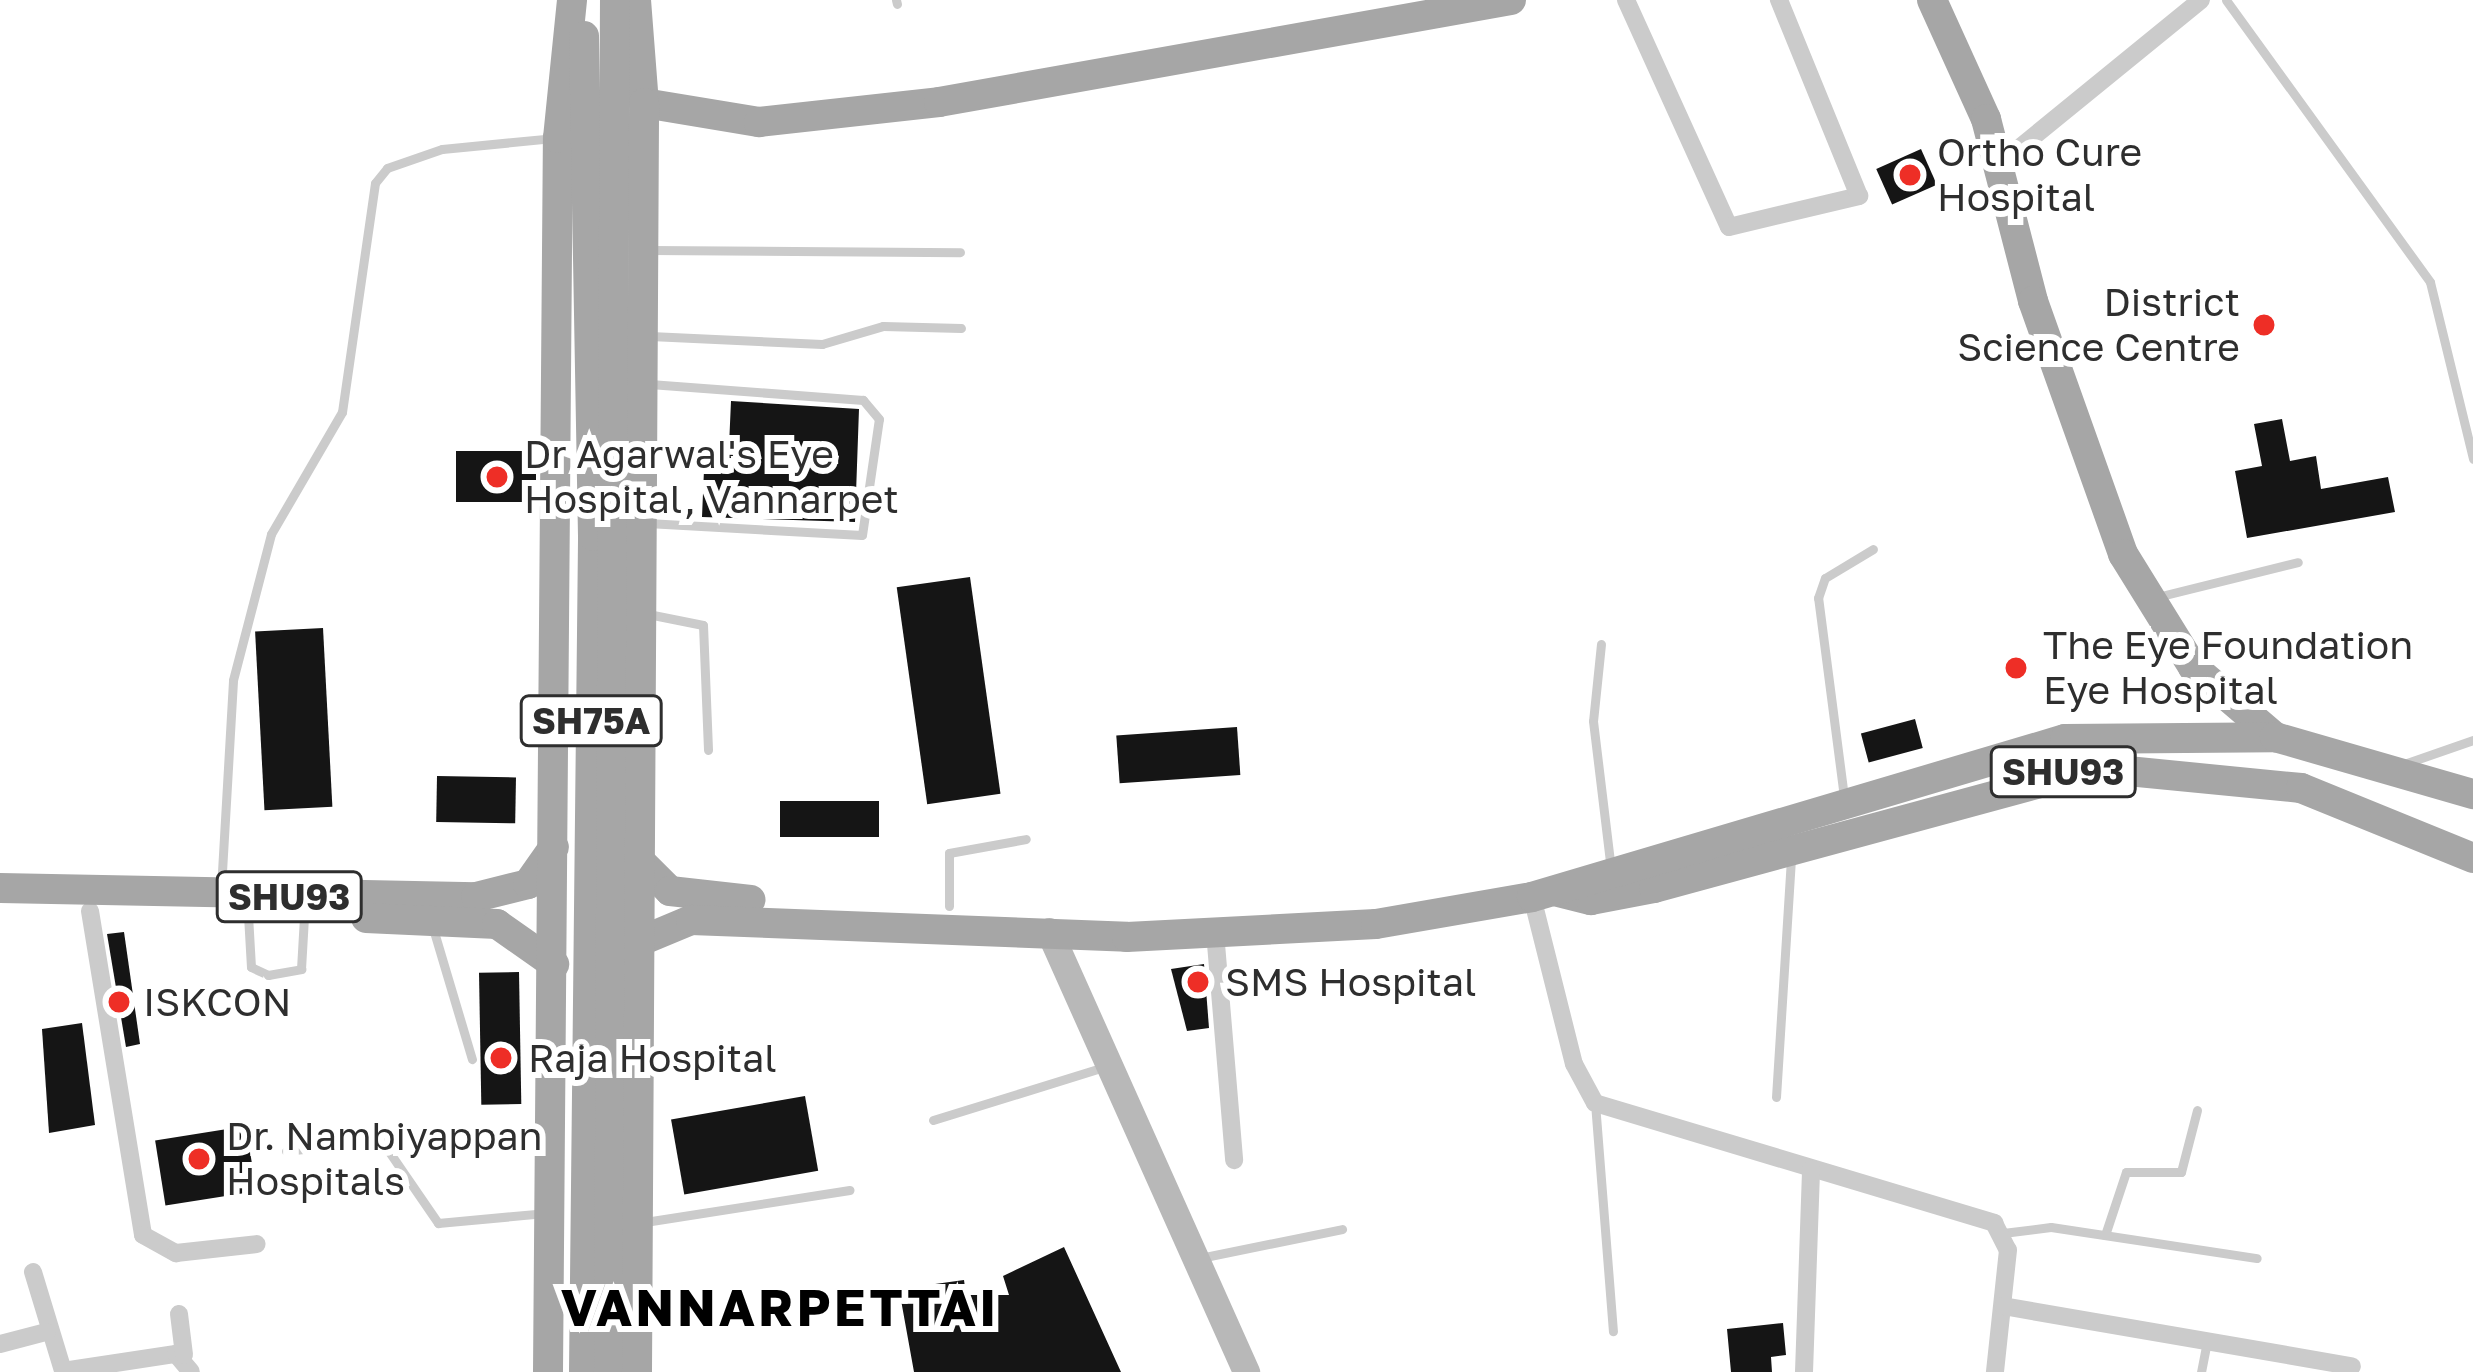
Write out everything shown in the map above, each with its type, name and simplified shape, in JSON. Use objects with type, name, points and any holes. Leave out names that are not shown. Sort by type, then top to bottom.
[{"type":"main road","points":[[548,1372],[558,138],[572,0]]},
{"type":"main road","name":"SH75A","points":[[584,0],[593,536],[584,1372]]},
{"type":"main road","name":"SH75A","points":[[609,1372],[615,0]]},
{"type":"main road","points":[[636,0],[650,250],[647,523],[635,856],[637,1372]]},
{"type":"main road","points":[[644,103],[711,119],[808,121],[1511,0]]},
{"type":"main road","points":[[1932,0],[2001,163],[2053,364],[2146,600],[2214,693],[2275,737]]},
{"type":"main road","points":[[556,768],[580,731],[622,731],[638,762]]},
{"type":"main road","name":"SHU93","points":[[636,943],[691,920],[1215,932],[1376,924],[1543,894],[1611,870],[1847,808],[2065,740],[2275,737],[2400,765],[2473,794]]},
{"type":"main road","name":"SHU93","points":[[1543,894],[1591,900],[1654,888],[2097,767],[2301,788],[2473,857]]},
{"type":"main road","name":"SHU93","points":[[0,888],[220,895],[498,895],[529,884],[554,846]]},
{"type":"main road","name":"SHU93","points":[[635,856],[653,881],[693,898],[949,905],[1154,930]]},
{"type":"main road","name":"SHU93","points":[[0,909],[430,920],[519,930],[554,964]]},
{"type":"main road","points":[[553,1078],[568,1103],[595,1106],[623,1105],[639,1080]]},
{"type":"street","points":[[1626,0],[1729,227],[1859,196],[1779,0]]},
{"type":"street","points":[[2001,163],[2201,0]]},
{"type":"street","points":[[1543,894],[1574,1064],[1595,1103],[2003,1233],[2003,1306],[1995,1372]]},
{"type":"street","points":[[90,911],[149,1246],[257,1244]]},
{"type":"street","points":[[1049,931],[1246,1372]]},
{"type":"street","points":[[1215,932],[1234,1160]]},
{"type":"street","points":[[1804,1372],[1811,1169]]},
{"type":"street","points":[[33,1272],[46,1332],[63,1371],[188,1364],[179,1314]]},
{"type":"street","points":[[2003,1306],[2352,1366]]},
{"type":"street","points":[[0,1344],[46,1332]]},
{"type":"lane","points":[[2226,0],[2430,282],[2473,459]]},
{"type":"lane","points":[[220,895],[233,680],[272,534],[342,412],[375,183],[387,168],[442,149],[558,138]]},
{"type":"lane","points":[[650,250],[960,252]]},
{"type":"lane","points":[[650,336],[822,344],[883,326],[961,328]]},
{"type":"lane","points":[[647,523],[862,535],[879,419],[863,400],[650,384]]},
{"type":"lane","points":[[1847,808],[1818,598],[1842,562],[1873,549]]},
{"type":"lane","points":[[2146,600],[2298,562]]},
{"type":"lane","points":[[643,614],[703,625],[707,750]]},
{"type":"lane","points":[[1601,644],[1593,722],[1611,870]]},
{"type":"lane","points":[[2400,765],[2473,740]]},
{"type":"lane","points":[[949,905],[949,853],[1026,839]]},
{"type":"lane","points":[[1776,1097],[1792,848]]},
{"type":"lane","points":[[248,915],[251,967],[268,975],[301,969],[304,917]]},
{"type":"lane","points":[[430,920],[472,1059]]},
{"type":"lane","points":[[933,1120],[1109,1065]]},
{"type":"lane","points":[[1595,1103],[1613,1330]]},
{"type":"lane","points":[[2105,1234],[2126,1172],[2181,1172],[2197,1110]]},
{"type":"lane","points":[[286,1151],[381,1140],[438,1223],[550,1212]]},
{"type":"lane","points":[[639,1223],[850,1190]]},
{"type":"lane","points":[[1194,1259],[1342,1229]]},
{"type":"lane","points":[[2003,1233],[2105,1234],[2257,1258]]},
{"type":"lane","points":[[2201,1372],[2206,1341]]},
{"type":"building","points":[[1921,149],[1937,185],[1892,205],[1876,169]]},
{"type":"building","points":[[731,401],[859,409],[855,522],[702,517],[705,446],[729,446]]},
{"type":"building","points":[[2282,419],[2290,461],[2316,456],[2321,489],[2388,477],[2395,512],[2247,538],[2235,471],[2262,466],[2254,424]]},
{"type":"building","points":[[456,451],[536,451],[536,502],[456,502]]},
{"type":"building","points":[[970,577],[1000,794],[927,804],[897,587]]},
{"type":"building","points":[[323,628],[332,807],[264,810],[255,632]]},
{"type":"building","points":[[1915,719],[1923,748],[1869,762],[1861,733]]},
{"type":"building","points":[[1237,727],[1240,775],[1120,783],[1116,735]]},
{"type":"building","points":[[437,776],[516,777],[515,823],[436,822]]},
{"type":"building","points":[[780,801],[879,801],[879,837],[780,837]]},
{"type":"building","points":[[124,932],[140,1044],[126,1047],[107,934]]},
{"type":"building","points":[[1204,964],[1209,1028],[1187,1031],[1171,969]]},
{"type":"building","points":[[519,972],[521,1104],[481,1105],[479,973]]},
{"type":"building","points":[[82,1023],[95,1125],[49,1133],[42,1029]]},
{"type":"building","points":[[805,1096],[818,1171],[684,1194],[671,1120]]},
{"type":"building","points":[[246,1126],[256,1191],[165,1206],[155,1140]]},
{"type":"building","points":[[1064,1247],[1121,1372],[914,1372],[899,1289],[964,1280],[966,1295],[1009,1295],[1003,1276]]},
{"type":"building","points":[[1783,1323],[1786,1355],[1771,1357],[1772,1372],[1731,1372],[1727,1329]]},
{"type":"place","name":"Ortho Cure Hospital","points":[[1910,175]]},
{"type":"place","name":"District Science Centre","points":[[2264,325]]},
{"type":"place","name":"Dr Agarwal's Eye Hospital, Vannarpet","points":[[497,477]]},
{"type":"place","name":"The Eye Foundation Eye Hospital","points":[[2016,668]]},
{"type":"place","name":"SMS Hospital","points":[[1198,982]]},
{"type":"place","name":"ISKCON","points":[[119,1002]]},
{"type":"place","name":"Raja Hospital","points":[[501,1058]]},
{"type":"place","name":"Dr. Nambiyappan Hospitals","points":[[199,1159]]},
{"type":"district","name":"VANNARPETTAI","points":[[780,1307]]}]
